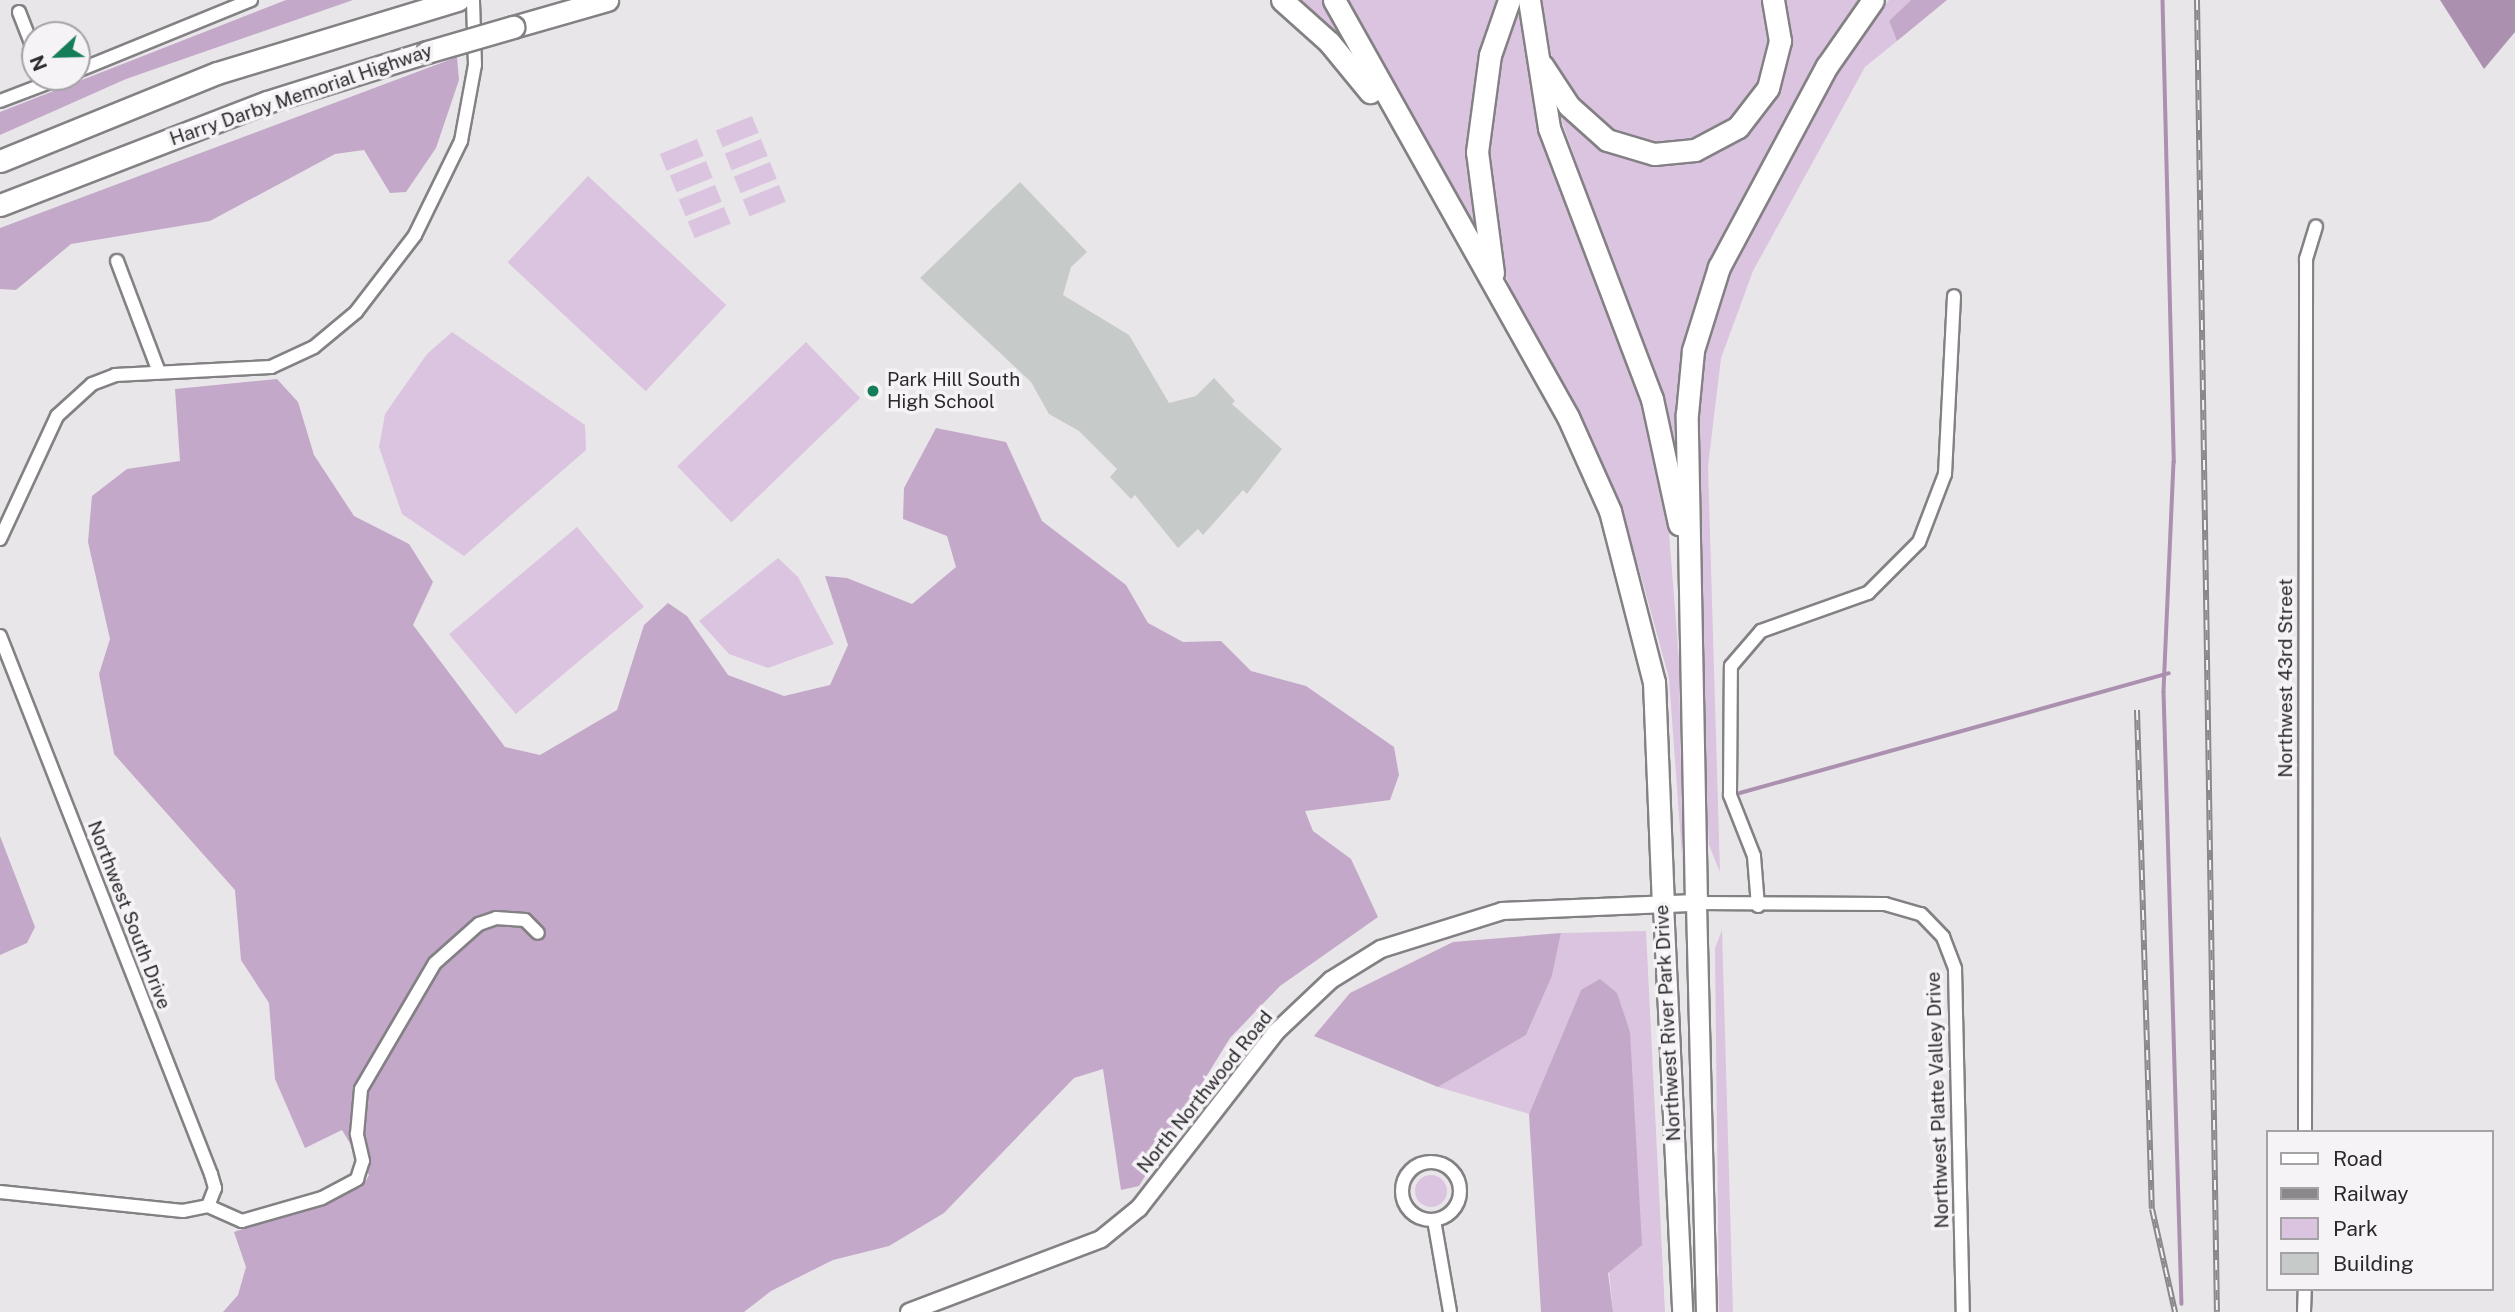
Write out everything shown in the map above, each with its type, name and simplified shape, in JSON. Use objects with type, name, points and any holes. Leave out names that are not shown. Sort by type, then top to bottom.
[{"type":"highway","points":[[0,161],[217,73],[458,0]]},
{"type":"highway","name":"Harry Darby Memorial Highway","points":[[0,205],[267,102],[607,0]]},
{"type":"highway","points":[[1282,0],[1354,71],[1423,168]]},
{"type":"highway","points":[[1334,0],[1423,168],[1510,314]]},
{"type":"highway","points":[[1509,0],[1494,39],[1479,115],[1477,181],[1489,257],[1510,314]]},
{"type":"highway","points":[[1529,0],[1531,36],[1549,128],[1652,399],[1689,567]]},
{"type":"highway","points":[[1531,36],[1555,88],[1600,136],[1638,152],[1679,153],[1725,136],[1759,102],[1778,57],[1773,0]]},
{"type":"highway","points":[[1689,567],[1688,386],[1708,293],[1827,66],[1874,0]]},
{"type":"highway","name":"Northwest River Park Drive","points":[[1510,314],[1568,417],[1610,511],[1645,629],[1659,733],[1662,904]]},
{"type":"highway","name":"Northwest River Park Drive","points":[[1689,567],[1696,903]]},
{"type":"main road","name":"Northwest River Park Drive","points":[[1696,903],[1706,1312]]},
{"type":"main road","name":"Northwest River Park Drive","points":[[1662,904],[1682,1312]]},
{"type":"street","points":[[91,65],[251,0]]},
{"type":"street","points":[[0,539],[65,404],[99,380],[159,372],[271,367],[314,347],[356,312],[415,235],[461,141],[475,65],[472,0]]},
{"type":"street","points":[[19,12],[23,21]]},
{"type":"street","points":[[0,102],[23,91]]},
{"type":"street","name":"Northwest 43rd Street","points":[[2305,1130],[2306,259],[2316,226]]},
{"type":"street","points":[[117,261],[159,372]]},
{"type":"street","points":[[1758,906],[1754,856],[1730,795],[1731,666],[1761,631],[1868,593],[1919,542],[1945,474],[1954,296]]},
{"type":"street","name":"Northwest South Drive","points":[[0,636],[211,1174],[215,1188],[208,1206]]},
{"type":"street","name":"Northwest Platte Valley Drive","points":[[1696,903],[1904,907],[1935,926],[1952,952],[1963,1312]]},
{"type":"street","name":"North Northwood Road","points":[[918,1310],[1101,1240],[1139,1208],[1276,1032],[1331,980],[1381,949],[1502,911],[1696,903]]},
{"type":"street","points":[[0,1192],[183,1211],[208,1206],[242,1221],[350,1184],[363,1170],[356,1124],[361,1089],[435,963],[479,924],[496,918],[525,920],[538,933]]},
{"type":"street","points":[[1428,1162],[1449,1169],[1460,1188],[1453,1209],[1434,1220],[1413,1213],[1402,1194],[1408,1173],[1428,1162]]},
{"type":"street","points":[[1434,1220],[1450,1312]]},
{"type":"street","points":[[2304,1312],[2305,1291]]},
{"type":"green space","points":[[1291,0],[1323,0],[1363,74]]},
{"type":"green space","points":[[1339,0],[1499,0],[1492,20],[1482,252]]},
{"type":"green space","points":[[1518,0],[1536,103],[1646,409],[1667,507],[1679,660],[1683,871],[1669,678],[1638,565],[1592,444],[1517,306],[1497,251],[1487,194],[1487,102]]},
{"type":"green space","points":[[1540,0],[1767,0],[1773,20],[1765,76],[1738,118],[1703,139],[1640,146],[1589,120],[1555,71]]},
{"type":"green space","points":[[1782,0],[1866,0],[1714,265],[1678,470],[1661,402],[1555,102],[1585,137],[1646,161],[1752,125],[1776,88],[1788,40]]},
{"type":"green space","points":[[1889,0],[1911,0],[1889,21],[1897,41],[1865,67],[1753,271],[1721,358],[1708,466],[1720,872],[1709,845],[1695,478],[1701,354],[1726,273],[1825,84]]},
{"type":"green space","points":[[752,116],[759,133],[723,147],[716,131]]},
{"type":"green space","points":[[697,139],[704,156],[667,171],[660,154]]},
{"type":"green space","points":[[761,139],[768,156],[732,170],[725,154]]},
{"type":"green space","points":[[706,161],[713,178],[677,192],[670,176]]},
{"type":"green space","points":[[770,162],[777,179],[741,193],[734,177]]},
{"type":"green space","points":[[588,176],[726,305],[646,391],[508,262]]},
{"type":"green space","points":[[715,185],[722,202],[686,216],[679,200]]},
{"type":"green space","points":[[779,185],[786,202],[750,216],[743,200]]},
{"type":"green space","points":[[724,207],[731,224],[695,238],[688,222]]},
{"type":"green space","points":[[452,332],[585,425],[586,450],[464,556],[402,514],[379,447],[385,414],[427,354]]},
{"type":"green space","points":[[806,342],[860,398],[731,522],[677,466]]},
{"type":"green space","points":[[577,527],[644,607],[516,714],[449,634]]},
{"type":"green space","points":[[778,558],[798,577],[834,644],[768,668],[729,654],[699,621]]},
{"type":"green space","points":[[1722,930],[1733,1312],[1719,1312],[1715,948]]},
{"type":"green space","points":[[1646,931],[1665,1312],[1613,1312],[1581,990],[1529,1114],[1438,1087],[1526,1035],[1552,976],[1561,933]]},
{"type":"green space","points":[[1431,1175],[1442,1180],[1447,1191],[1442,1202],[1431,1207],[1420,1202],[1415,1191],[1420,1180]]},
{"type":"shaded area","points":[[286,0],[353,0],[126,79],[0,135],[0,112],[54,91],[91,91],[91,76]]},
{"type":"shaded area","points":[[1911,0],[1947,0],[1897,41],[1889,21]]},
{"type":"shaded area","points":[[2440,0],[2515,0],[2515,32],[2484,69]]},
{"type":"shaded area","points":[[457,57],[459,80],[436,148],[406,192],[390,193],[364,150],[335,154],[210,221],[71,244],[16,290],[0,289],[0,228]]},
{"type":"shaded area","points":[[277,379],[298,402],[314,455],[354,516],[409,544],[433,582],[413,625],[505,747],[540,755],[617,710],[644,625],[668,603],[687,616],[728,675],[784,696],[830,685],[848,645],[825,576],[847,578],[912,604],[956,567],[947,536],[903,519],[904,488],[936,428],[1006,442],[1042,521],[1126,585],[1148,623],[1183,642],[1221,641],[1251,671],[1306,686],[1394,747],[1399,775],[1390,800],[1305,811],[1313,831],[1351,859],[1378,917],[1280,986],[1230,1038],[1139,1186],[1121,1190],[1103,1069],[1074,1078],[944,1213],[889,1246],[833,1260],[771,1291],[744,1312],[223,1312],[238,1295],[246,1267],[234,1232],[362,1187],[369,1175],[342,1130],[305,1148],[275,1079],[269,1003],[241,960],[235,890],[114,754],[99,674],[110,639],[88,542],[92,496],[127,469],[180,461],[175,389]]},
{"type":"shaded area","points":[[0,836],[35,927],[27,943],[0,955]]},
{"type":"shaded area","points":[[1561,933],[1552,976],[1526,1035],[1438,1087],[1314,1036],[1350,993],[1453,942]]},
{"type":"shaded area","points":[[1600,979],[1617,993],[1630,1032],[1642,1245],[1608,1273],[1613,1312],[1541,1312],[1529,1114],[1581,990]]},
{"type":"building","name":"Park Hill South High School","points":[[1020,182],[1087,252],[1071,267],[1063,295],[1129,335],[1169,403],[1196,396],[1214,378],[1235,401],[1232,404],[1282,449],[1247,494],[1243,490],[1203,535],[1198,529],[1178,548],[1135,495],[1131,499],[1110,477],[1117,469],[1079,431],[1049,414],[1031,382],[920,278]]},
{"type":"waterway","points":[[2163,0],[2174,462],[2164,692],[2182,1304]]},
{"type":"waterway","points":[[1740,793],[2169,673]]},
{"type":"railway","points":[[2197,0],[2217,1312]]},
{"type":"railway","points":[[2137,710],[2152,1209],[2175,1312]]},
{"type":"place","name":"Park Hill South High School","points":[[873,391]]}]
